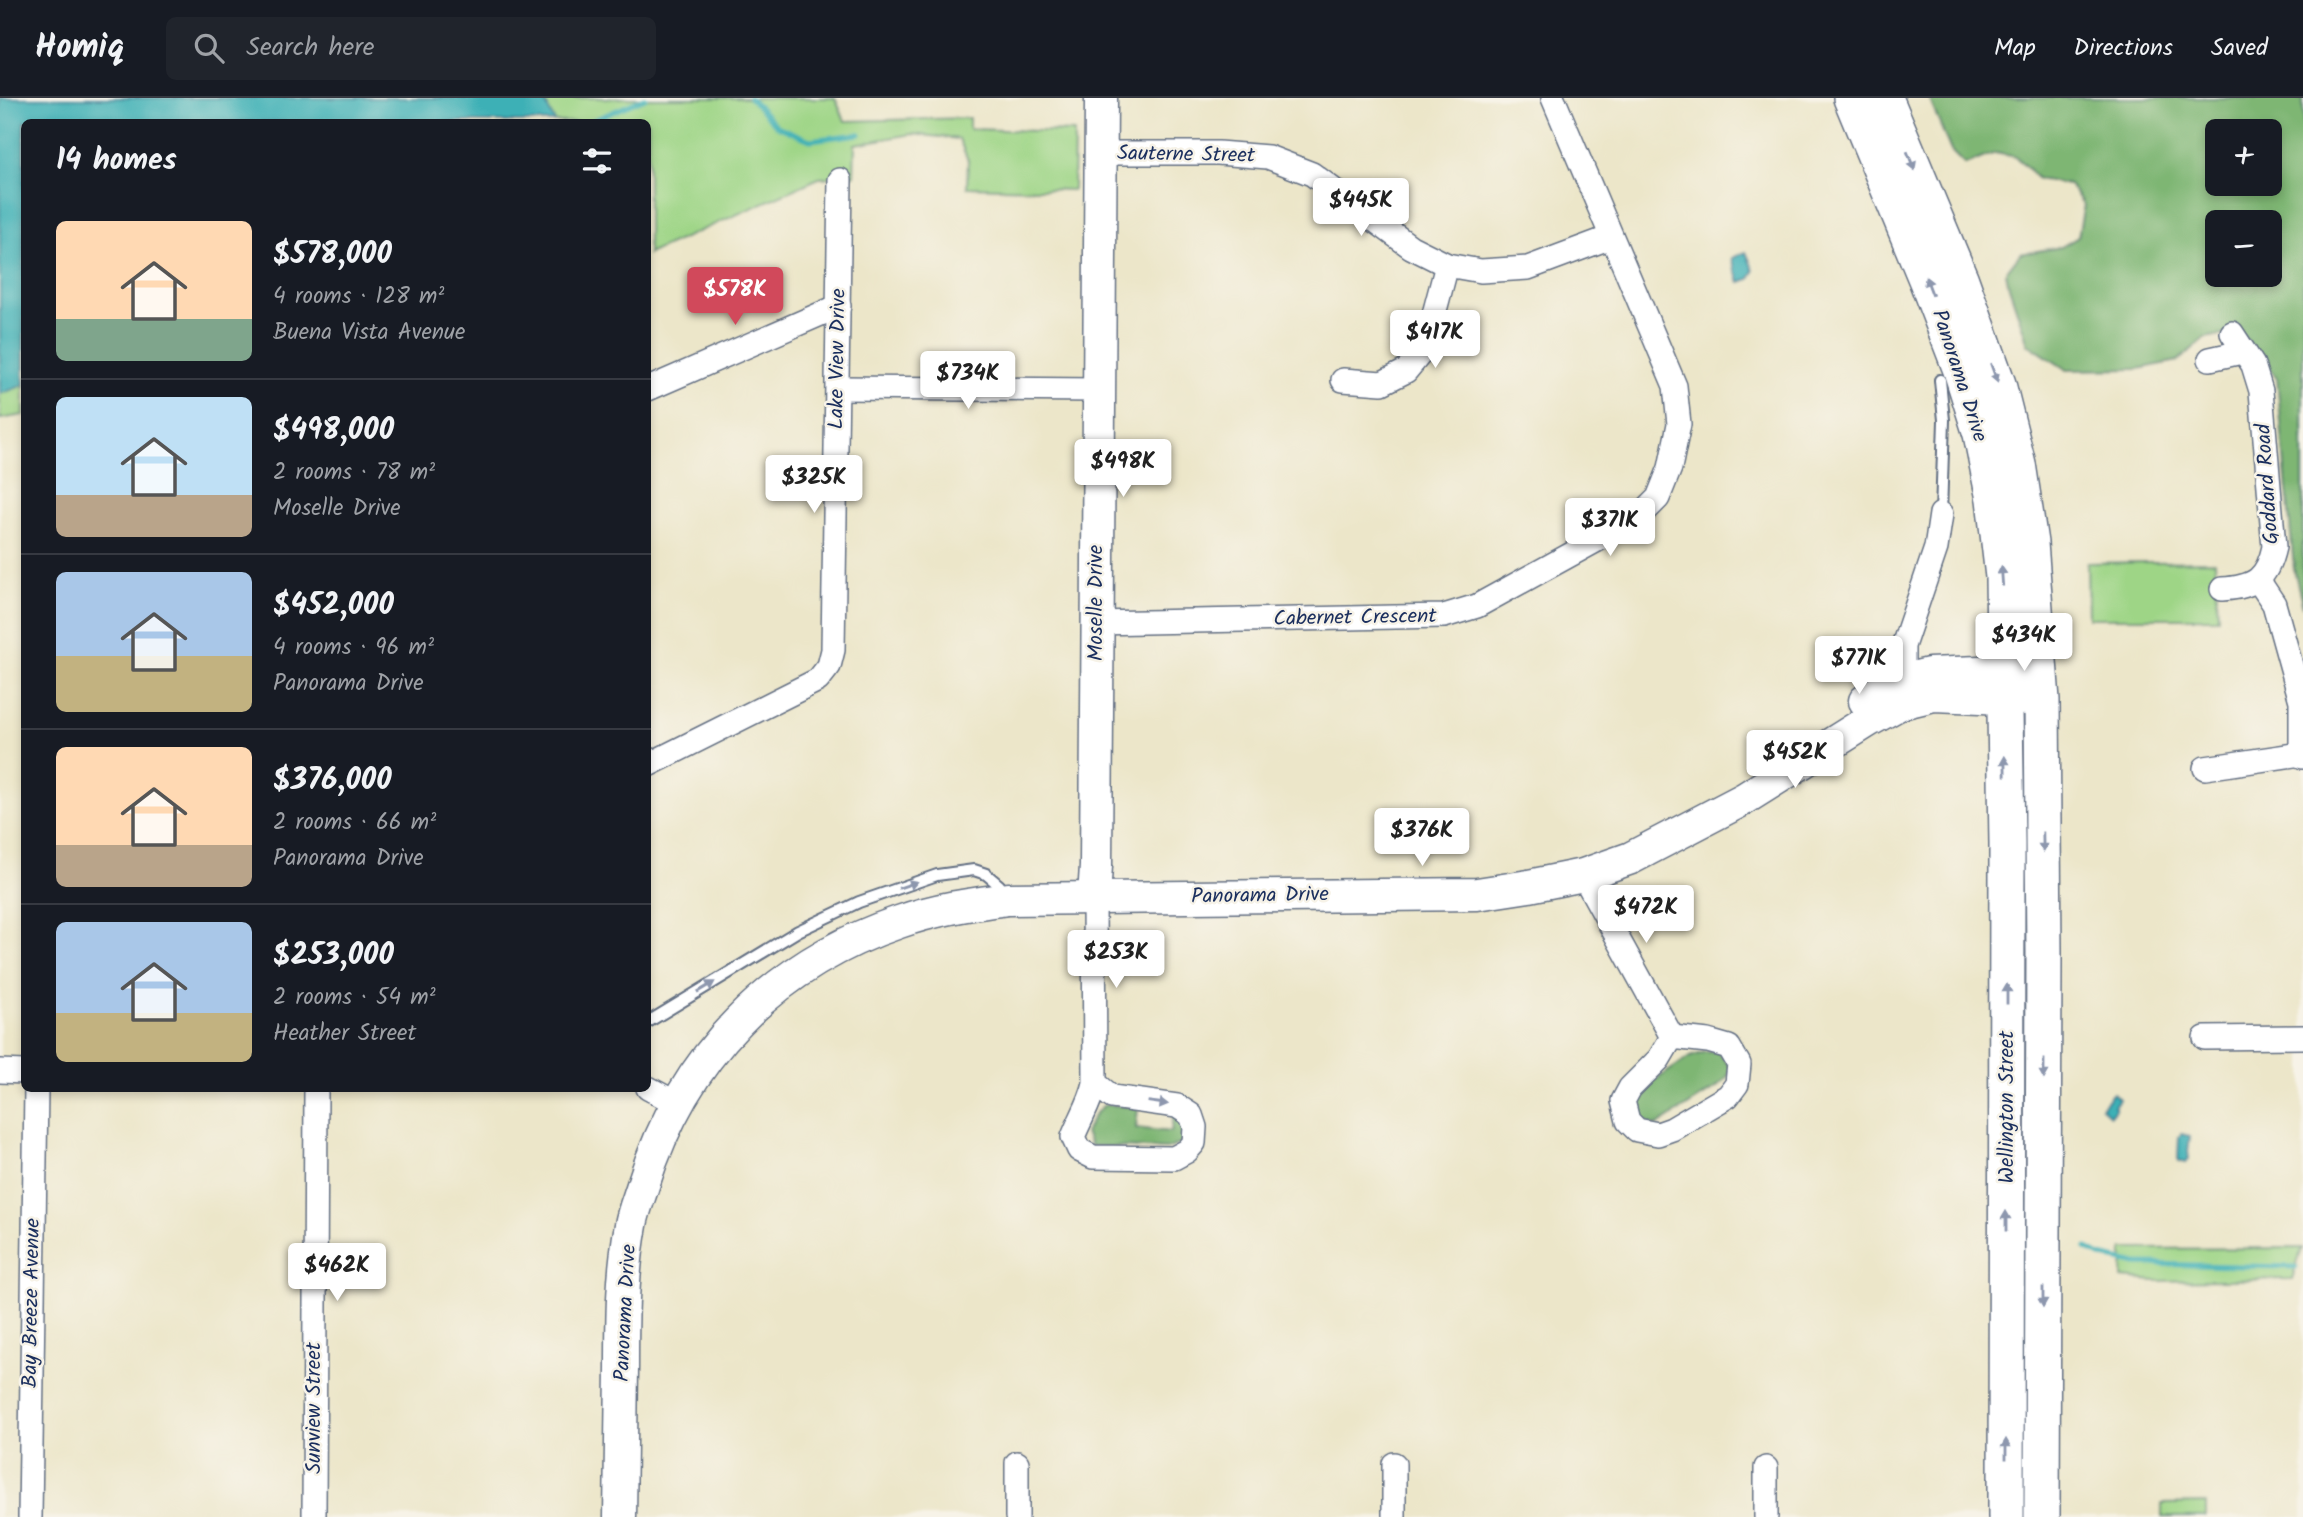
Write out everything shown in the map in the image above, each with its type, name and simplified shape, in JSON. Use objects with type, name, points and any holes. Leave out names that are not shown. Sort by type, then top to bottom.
[{"type":"main road","name":"Panorama Drive","points":[[1851,98],[1926,279],[1961,370],[1981,434],[1994,499],[2003,577],[2022,684]]},
{"type":"main road","name":"Panorama Drive","points":[[1885,98],[1961,280],[1998,384],[2018,464],[2030,542],[2022,684]]},
{"type":"main road","name":"Wellington Street","points":[[2006,1517],[2007,844],[2022,684]]},
{"type":"main road","name":"Wellington Street","points":[[2022,684],[2044,952],[2042,1517]]},
{"type":"street","name":"Moselle Drive","points":[[1094,897],[1101,98]]},
{"type":"street","name":"Cabernet Crescent","points":[[1096,623],[1444,616],[1477,606],[1639,517],[1658,499],[1670,468],[1679,424],[1675,386],[1553,98]]},
{"type":"street","name":"Sauterne Street","points":[[1100,153],[1218,153],[1268,157],[1312,174],[1411,247],[1447,265],[1481,271],[1528,268],[1611,236]]},
{"type":"street","name":"Lake View Drive","points":[[651,764],[818,680],[829,666],[833,650],[840,180]]},
{"type":"street","points":[[1343,380],[1382,383],[1406,371],[1425,348],[1447,265]]},
{"type":"street","points":[[651,388],[839,306]]},
{"type":"street","name":"Goddard Road","points":[[2210,359],[2237,343],[2253,365],[2261,391],[2274,547],[2270,565],[2258,580]]},
{"type":"street","points":[[838,388],[1098,390]]},
{"type":"street","name":"Panorama Drive","points":[[1903,679],[1903,646],[1936,548],[1941,514]]},
{"type":"street","points":[[2205,768],[2302,756],[2301,701],[2274,604],[2258,580],[2244,587],[2222,589]]},
{"type":"street","name":"Panorama Drive","points":[[1744,799],[1861,703],[1880,689],[1903,679],[1929,674],[2022,684]]},
{"type":"street","name":"Panorama Drive","points":[[620,1517],[622,1288],[631,1223],[653,1153],[676,1103],[709,1054],[756,1004],[811,964],[864,935],[901,921],[954,906],[1009,899],[1477,894],[1529,887],[1583,875],[1631,858],[1744,799],[1868,720],[1900,703],[1934,695],[2022,684]]},
{"type":"street","points":[[1583,875],[1672,1037]]},
{"type":"street","points":[[1094,897],[1095,1083],[1092,1097],[1083,1111],[1073,1137],[1079,1150],[1093,1157],[1174,1157],[1187,1151],[1194,1143],[1195,1127],[1191,1115],[1177,1106],[1112,1097],[1095,1083]]},
{"type":"street","points":[[1672,1037],[1708,1041],[1729,1047],[1739,1064],[1737,1084],[1728,1096],[1672,1129],[1658,1134],[1637,1130],[1628,1121],[1623,1101],[1630,1088],[1659,1059],[1672,1037]]},
{"type":"street","points":[[2204,1038],[2303,1037]]},
{"type":"street","points":[[0,1072],[21,1072]]},
{"type":"street","points":[[651,1090],[676,1103]]},
{"type":"street","name":"Bay Breeze Avenue","points":[[30,1517],[36,1092]]},
{"type":"street","name":"Sunview Street","points":[[314,1517],[316,1092]]},
{"type":"street","points":[[1017,1464],[1017,1517]]},
{"type":"street","points":[[1394,1464],[1394,1517]]},
{"type":"street","points":[[1766,1468],[1766,1517]]},
{"type":"lane","name":"Panorama Drive","points":[[1940,380],[1944,420],[1941,514]]},
{"type":"lane","points":[[651,1020],[798,931],[859,902],[937,875],[974,870],[986,874],[999,885],[1009,899]]},
{"type":"green space","points":[[0,98],[835,98],[845,121],[969,118],[969,129],[1074,132],[1073,190],[967,187],[968,160],[959,139],[912,134],[855,144],[854,175],[819,178],[651,253],[651,119],[21,119],[21,416],[0,419]]},
{"type":"green space","points":[[1929,98],[2303,98],[2303,607],[2294,569],[2277,378],[2240,332],[2205,338],[2178,361],[2138,369],[2067,370],[2028,344],[2006,272],[2020,254],[2061,247],[2078,237],[2084,205],[2069,185],[2038,179],[2016,157],[1995,153],[1965,165],[1951,151]]},
{"type":"green space","points":[[2215,561],[2218,618],[2088,618],[2087,563]]},
{"type":"green space","points":[[1705,1052],[1718,1052],[1730,1067],[1728,1077],[1716,1088],[1656,1126],[1640,1119],[1634,1094],[1690,1057]]},
{"type":"green space","points":[[1105,1104],[1138,1108],[1136,1128],[1171,1132],[1174,1112],[1184,1130],[1182,1143],[1167,1149],[1091,1146],[1085,1133],[1094,1115]]},
{"type":"green space","points":[[2302,1248],[2292,1279],[2155,1281],[2122,1278],[2123,1249]]},
{"type":"green space","points":[[2206,1503],[2206,1517],[2162,1517],[2162,1504]]},
{"type":"water","points":[[0,98],[543,98],[554,119],[21,119],[21,386],[0,394]]},
{"type":"water","points":[[1746,252],[1754,271],[1750,279],[1740,282],[1732,258]]},
{"type":"water","points":[[2113,1093],[2119,1099],[2110,1115],[2101,1107]]},
{"type":"water","points":[[2181,1134],[2190,1136],[2189,1159],[2186,1163],[2178,1161]]},
{"type":"waterway","points":[[596,119],[645,98]]},
{"type":"waterway","points":[[750,98],[777,126],[810,140],[859,134]]},
{"type":"waterway","points":[[2086,1248],[2100,1256],[2137,1264],[2296,1267]]}]
